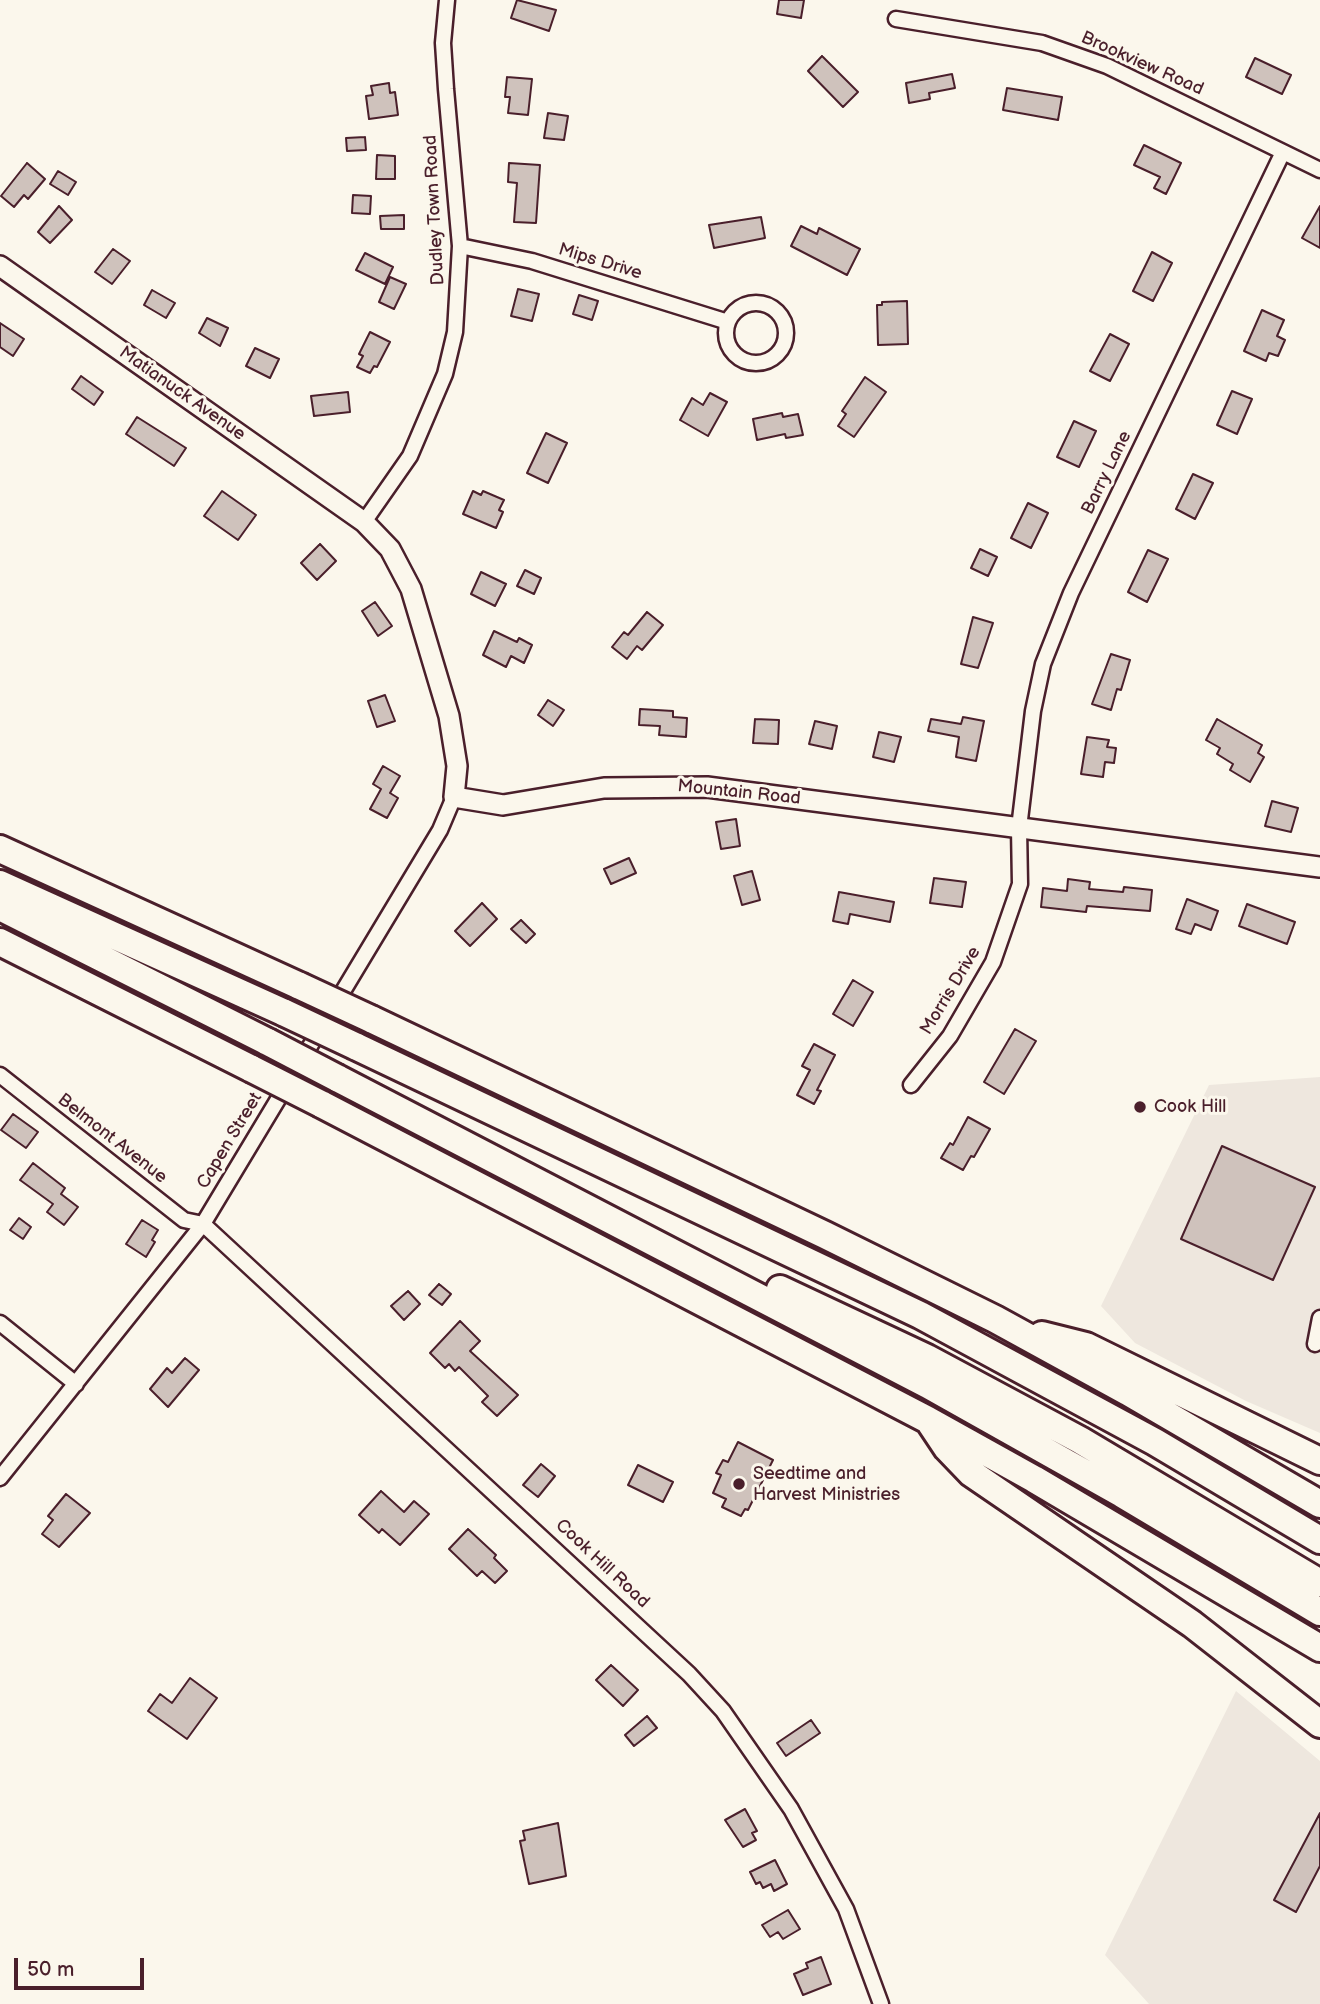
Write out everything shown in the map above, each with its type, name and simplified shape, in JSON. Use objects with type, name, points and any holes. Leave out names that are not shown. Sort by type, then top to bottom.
[{"type":"highway","points":[[0,849],[371,1019],[825,1235],[1023,1334],[1320,1504]]},
{"type":"highway","points":[[0,884],[285,1013],[861,1286],[999,1356],[1155,1442],[1320,1540]]},
{"type":"highway","points":[[0,907],[337,1077],[1009,1429],[1320,1612]]},
{"type":"highway","points":[[0,942],[321,1104],[928,1420],[1080,1505],[1320,1648]]},
{"type":"highway","points":[[641,1181],[719,1226],[1020,1382],[1320,1563]]},
{"type":"highway","points":[[573,1201],[770,1284],[948,1369],[1123,1464],[1320,1583]]},
{"type":"highway","points":[[1023,1334],[1052,1336],[1086,1346],[1320,1461]]},
{"type":"highway","points":[[928,1420],[947,1448],[971,1473],[1192,1624],[1320,1724]]},
{"type":"street","name":"Dudley Town Road","points":[[364,522],[410,456],[445,374],[455,331],[460,286],[460,246],[443,43],[447,0]]},
{"type":"street","name":"Brookview Road","points":[[896,19],[1042,43],[1107,66],[1320,170]]},
{"type":"street","name":"Barry Lane","points":[[1019,828],[1033,711],[1048,652],[1071,593],[1283,152]]},
{"type":"street","name":"Mips Drive","points":[[460,246],[532,261],[728,321]]},
{"type":"street","name":"Matianuck Avenue","points":[[0,266],[364,522]]},
{"type":"street","points":[[750,303],[769,306],[782,320],[785,329],[781,348],[766,360],[757,362],[738,357],[727,341],[728,321],[740,307],[750,303]]},
{"type":"street","points":[[364,522],[390,549],[411,589],[449,716],[457,766],[454,797]]},
{"type":"street","name":"Mountain Road","points":[[454,797],[503,805],[604,788],[707,787],[1320,867]]},
{"type":"street","name":"Capen Street","points":[[0,1478],[203,1224],[440,830],[454,797]]},
{"type":"street","name":"Morris Drive","points":[[911,1085],[950,1035],[993,962],[1020,884],[1019,828]]},
{"type":"street","name":"Belmont Avenue","points":[[0,1075],[184,1220],[203,1224]]},
{"type":"street","name":"Cook Hill Road","points":[[203,1224],[647,1631],[723,1711],[791,1809],[827,1872],[864,1952],[881,2004]]},
{"type":"street","points":[[1315,1343],[1320,1318]]},
{"type":"street","points":[[0,1324],[76,1384]]},
{"type":"shaded area","points":[[1320,1077],[1320,1433],[1246,1401],[1135,1343],[1101,1306],[1209,1085]]},
{"type":"shaded area","points":[[1236,1691],[1320,1761],[1320,2004],[1149,2004],[1105,1955]]},
{"type":"building","points":[[517,0],[556,10],[549,31],[511,18]]},
{"type":"building","points":[[779,0],[804,0],[801,18],[777,14]]},
{"type":"building","points":[[822,56],[858,92],[843,107],[808,71]]},
{"type":"building","points":[[1255,58],[1291,75],[1282,94],[1246,77]]},
{"type":"building","points":[[952,74],[955,88],[929,93],[930,99],[909,103],[906,83]]},
{"type":"building","points":[[507,77],[532,79],[528,115],[508,113],[510,97],[505,97]]},
{"type":"building","points":[[389,83],[390,93],[395,92],[398,115],[369,119],[366,96],[373,95],[371,86]]},
{"type":"building","points":[[1007,88],[1062,97],[1058,120],[1003,110]]},
{"type":"building","points":[[548,113],[568,116],[564,140],[544,138]]},
{"type":"building","points":[[365,137],[366,150],[347,151],[346,138]]},
{"type":"building","points":[[1144,145],[1181,163],[1166,194],[1154,188],[1160,177],[1134,165]]},
{"type":"building","points":[[377,155],[395,156],[395,179],[376,179]]},
{"type":"building","points":[[27,163],[45,179],[28,199],[24,195],[14,207],[1,196]]},
{"type":"building","points":[[509,163],[540,165],[536,223],[514,222],[517,183],[508,182]]},
{"type":"building","points":[[58,171],[76,182],[68,195],[50,184]]},
{"type":"building","points":[[353,195],[371,196],[370,214],[352,213]]},
{"type":"building","points":[[59,206],[72,220],[50,243],[38,232]]},
{"type":"building","points":[[1320,206],[1320,248],[1302,238]]},
{"type":"building","points":[[404,215],[404,229],[381,229],[380,216]]},
{"type":"building","points":[[761,217],[765,238],[714,248],[709,225]]},
{"type":"building","points":[[801,226],[817,234],[819,228],[860,249],[847,275],[791,246]]},
{"type":"building","points":[[113,249],[130,261],[112,284],[95,272]]},
{"type":"building","points":[[1152,252],[1172,263],[1153,301],[1133,291]]},
{"type":"building","points":[[365,253],[393,267],[385,284],[356,270]]},
{"type":"building","points":[[390,277],[406,284],[394,309],[379,302]]},
{"type":"building","points":[[518,289],[539,294],[532,321],[511,316]]},
{"type":"building","points":[[152,290],[175,303],[166,318],[144,305]]},
{"type":"building","points":[[579,295],[598,301],[592,320],[573,314]]},
{"type":"building","points":[[907,301],[908,344],[878,345],[877,305],[882,305],[882,302]]},
{"type":"building","points":[[1262,310],[1284,320],[1277,336],[1285,340],[1278,356],[1269,353],[1266,361],[1244,351]]},
{"type":"building","points":[[207,318],[228,328],[220,346],[199,333]]},
{"type":"building","points":[[0,323],[24,339],[13,356],[0,347]]},
{"type":"building","points":[[370,332],[390,342],[377,367],[374,366],[370,373],[357,367],[363,356],[359,354]]},
{"type":"building","points":[[1110,334],[1129,344],[1110,381],[1090,371]]},
{"type":"building","points":[[255,348],[279,359],[270,378],[246,366]]},
{"type":"building","points":[[81,376],[103,392],[94,405],[72,389]]},
{"type":"building","points":[[865,377],[886,392],[854,437],[838,426],[846,414],[842,411]]},
{"type":"building","points":[[1232,391],[1252,399],[1237,434],[1217,425]]},
{"type":"building","points":[[348,392],[350,412],[314,416],[311,396]]},
{"type":"building","points":[[710,393],[727,402],[708,436],[680,420],[692,398],[703,405]]},
{"type":"building","points":[[782,413],[783,417],[798,414],[803,435],[786,438],[785,434],[757,440],[753,419]]},
{"type":"building","points":[[137,417],[186,448],[174,466],[126,434]]},
{"type":"building","points":[[1074,421],[1096,431],[1079,467],[1057,457]]},
{"type":"building","points":[[546,433],[567,443],[548,483],[527,473]]},
{"type":"building","points":[[1193,474],[1213,483],[1195,519],[1176,509]]},
{"type":"building","points":[[222,491],[256,515],[238,540],[204,516]]},
{"type":"building","points":[[473,491],[481,495],[483,491],[504,500],[499,510],[503,512],[496,528],[463,514]]},
{"type":"building","points":[[1028,503],[1048,513],[1031,548],[1011,538]]},
{"type":"building","points":[[320,544],[336,561],[317,580],[301,563]]},
{"type":"building","points":[[980,549],[997,557],[988,576],[971,568]]},
{"type":"building","points":[[1148,550],[1168,559],[1147,602],[1128,592]]},
{"type":"building","points":[[525,570],[541,578],[534,594],[517,586]]},
{"type":"building","points":[[481,572],[506,584],[495,606],[471,594]]},
{"type":"building","points":[[375,602],[392,626],[378,636],[362,611]]},
{"type":"building","points":[[647,612],[663,625],[642,650],[637,646],[627,659],[612,647],[624,632],[628,635]]},
{"type":"building","points":[[973,617],[993,623],[978,668],[961,664]]},
{"type":"building","points":[[494,631],[517,642],[519,638],[532,645],[524,663],[511,656],[506,667],[483,655]]},
{"type":"building","points":[[1111,654],[1130,660],[1121,690],[1117,689],[1111,710],[1092,704]]},
{"type":"building","points":[[385,695],[395,721],[377,727],[368,701]]},
{"type":"building","points":[[548,700],[564,710],[553,726],[538,715]]},
{"type":"building","points":[[640,709],[673,711],[673,717],[687,718],[686,737],[659,735],[660,726],[639,725]]},
{"type":"building","points":[[963,717],[984,721],[976,761],[956,757],[959,737],[928,731],[931,719],[961,724]]},
{"type":"building","points":[[755,719],[779,720],[778,744],[753,743]]},
{"type":"building","points":[[1217,719],[1262,745],[1258,753],[1264,757],[1250,782],[1230,770],[1233,764],[1217,754],[1220,748],[1206,740]]},
{"type":"building","points":[[815,721],[837,726],[832,749],[809,744]]},
{"type":"building","points":[[879,732],[901,737],[894,762],[873,757]]},
{"type":"building","points":[[1087,737],[1109,740],[1107,747],[1116,748],[1114,763],[1105,762],[1103,777],[1081,774]]},
{"type":"building","points":[[383,766],[400,776],[390,793],[398,798],[387,818],[370,809],[381,789],[373,784]]},
{"type":"building","points":[[1272,801],[1298,808],[1291,832],[1265,826]]},
{"type":"building","points":[[736,819],[740,846],[721,849],[716,822]]},
{"type":"building","points":[[629,858],[636,873],[611,884],[604,869]]},
{"type":"building","points":[[752,871],[760,900],[742,905],[734,876]]},
{"type":"building","points":[[934,878],[966,882],[962,907],[930,903]]},
{"type":"building","points":[[1068,879],[1090,882],[1089,889],[1123,892],[1124,887],[1152,890],[1150,911],[1087,906],[1086,912],[1041,907],[1043,888],[1067,891]]},
{"type":"building","points":[[839,892],[894,902],[890,922],[850,914],[848,924],[833,921]]},
{"type":"building","points":[[1187,899],[1218,911],[1211,930],[1195,924],[1191,934],[1176,929]]},
{"type":"building","points":[[482,903],[497,919],[470,946],[455,931]]},
{"type":"building","points":[[1247,904],[1295,922],[1287,944],[1239,926]]},
{"type":"building","points":[[521,920],[535,934],[526,943],[511,929]]},
{"type":"building","points":[[853,980],[873,992],[853,1026],[833,1014]]},
{"type":"building","points":[[1015,1029],[1036,1041],[1004,1094],[984,1082]]},
{"type":"building","points":[[814,1044],[835,1055],[817,1090],[821,1091],[814,1104],[797,1095],[810,1070],[802,1066]]},
{"type":"building","points":[[13,1114],[38,1132],[26,1148],[1,1130]]},
{"type":"building","points":[[968,1117],[990,1129],[963,1170],[941,1158],[950,1143],[953,1145]]},
{"type":"building","points":[[1222,1146],[1315,1187],[1273,1280],[1181,1239]]},
{"type":"building","points":[[33,1163],[65,1188],[61,1194],[78,1207],[64,1225],[47,1212],[53,1204],[20,1180]]},
{"type":"building","points":[[19,1218],[31,1227],[23,1239],[10,1230]]},
{"type":"building","points":[[142,1220],[158,1230],[152,1240],[155,1242],[146,1257],[126,1244]]},
{"type":"building","points":[[439,1284],[451,1294],[442,1305],[429,1295]]},
{"type":"building","points":[[408,1291],[420,1304],[404,1320],[391,1306]]},
{"type":"building","points":[[460,1321],[480,1341],[470,1351],[518,1395],[497,1416],[482,1402],[488,1396],[459,1367],[455,1371],[449,1364],[445,1368],[430,1353]]},
{"type":"building","points":[[185,1358],[199,1370],[168,1407],[150,1389],[167,1368],[172,1373]]},
{"type":"building","name":"Seedtime and Harvest Ministries","points":[[738,1442],[773,1460],[748,1510],[745,1509],[741,1516],[722,1507],[726,1499],[713,1493],[721,1475],[716,1473],[723,1460],[728,1462]]},
{"type":"building","points":[[541,1464],[555,1476],[538,1497],[523,1485]]},
{"type":"building","points":[[638,1465],[673,1482],[663,1502],[628,1485]]},
{"type":"building","points":[[381,1491],[404,1512],[414,1501],[429,1514],[400,1545],[382,1529],[379,1533],[359,1515]]},
{"type":"building","points":[[66,1494],[90,1513],[59,1547],[42,1534],[53,1520],[48,1516]]},
{"type":"building","points":[[468,1529],[496,1555],[494,1558],[507,1571],[495,1583],[482,1571],[477,1576],[449,1549]]},
{"type":"building","points":[[611,1665],[638,1690],[623,1706],[596,1680]]},
{"type":"building","points":[[190,1678],[217,1698],[187,1739],[148,1711],[160,1694],[172,1703]]},
{"type":"building","points":[[647,1716],[657,1728],[634,1746],[625,1735]]},
{"type":"building","points":[[811,1720],[820,1733],[786,1756],[777,1743]]},
{"type":"building","points":[[745,1809],[757,1831],[752,1833],[756,1840],[743,1847],[725,1820]]},
{"type":"building","points":[[1320,1813],[1320,1866],[1296,1912],[1274,1900]]},
{"type":"building","points":[[558,1823],[566,1876],[529,1884],[520,1841],[525,1840],[523,1831]]},
{"type":"building","points":[[775,1860],[787,1884],[774,1891],[771,1884],[763,1888],[760,1882],[756,1884],[750,1872]]},
{"type":"building","points":[[788,1910],[800,1929],[783,1939],[778,1932],[770,1937],[762,1925]]},
{"type":"building","points":[[821,1957],[831,1984],[803,1995],[794,1974],[808,1968],[806,1963]]},
{"type":"place","name":"Cook Hill","points":[[1140,1107]]},
{"type":"place","name":"Seedtime and Harvest Ministries","points":[[739,1484]]}]
